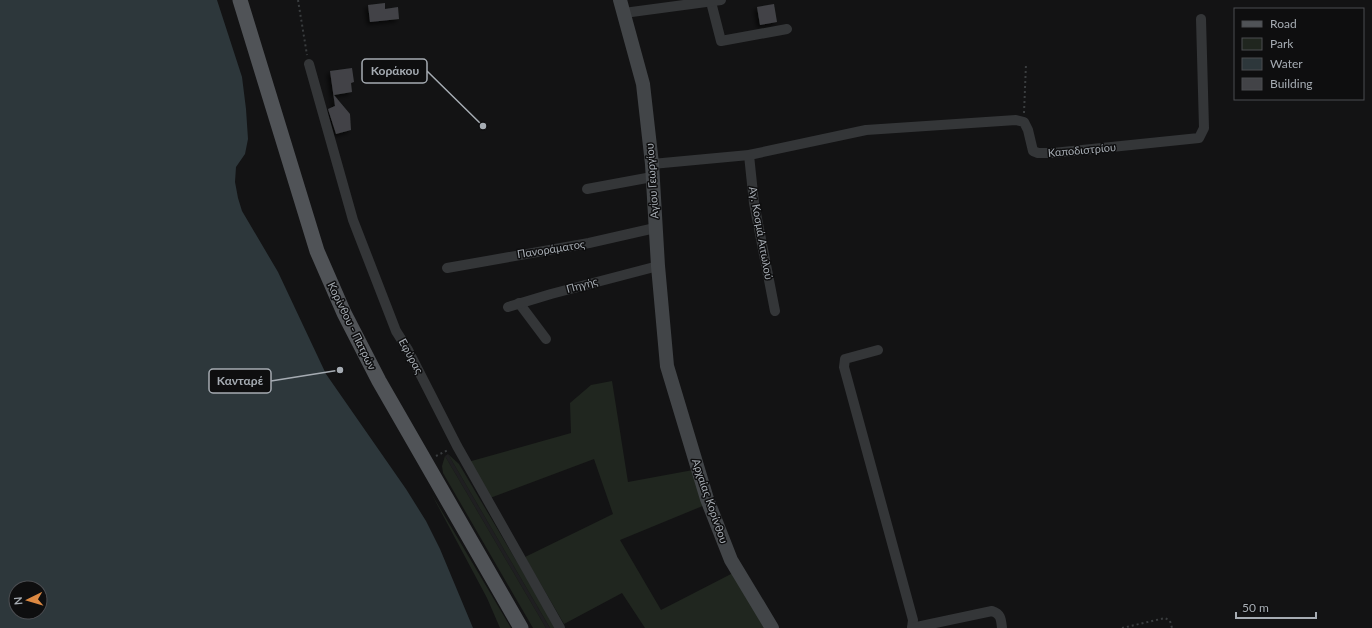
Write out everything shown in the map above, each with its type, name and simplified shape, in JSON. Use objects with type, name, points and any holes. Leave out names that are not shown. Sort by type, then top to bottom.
[{"type":"main road","name":"Κορίνθου - Πατρών","points":[[240,0],[317,251],[358,340],[379,380],[521,628]]},
{"type":"street","points":[[622,6],[716,1],[721,41],[787,29]]},
{"type":"street","name":"Αγίου Γεωργίου","points":[[622,6],[643,84],[652,170],[655,228],[667,366]]},
{"type":"street","name":"Καποδιστρίου","points":[[1024,122],[1028,130],[1033,151],[1038,153],[1053,153],[1199,138],[1204,128],[1201,19]]},
{"type":"street","name":"Εφύρας","points":[[309,64],[343,187],[365,254],[386,302],[396,331],[408,350],[457,446],[560,628]]},
{"type":"street","points":[[587,189],[652,170],[749,155],[866,130],[1010,120],[1024,122]]},
{"type":"street","name":"Αγ. Κοσμά Αιτωλού","points":[[749,155],[754,203],[775,311]]},
{"type":"street","name":"Πανοράματος","points":[[447,268],[589,243],[655,228]]},
{"type":"street","name":"Πηγής","points":[[508,307],[658,266]]},
{"type":"street","points":[[519,303],[546,339]]},
{"type":"street","points":[[878,350],[845,359],[844,367],[913,620],[912,628],[992,611],[997,613],[1001,618],[1002,628]]},
{"type":"street","name":"Αρχαίας Κορίνθου","points":[[667,366],[708,499],[732,560],[772,628]]},
{"type":"path","points":[[298,0],[309,64]]},
{"type":"path","points":[[1024,122],[1026,64]]},
{"type":"path","points":[[426,460],[457,446]]},
{"type":"path","points":[[1122,628],[1164,618],[1170,620],[1172,628]]},
{"type":"shaded area","points":[[448,454],[550,628],[546,628],[445,456]]},
{"type":"green space","points":[[612,381],[628,482],[693,470],[705,505],[620,540],[661,610],[733,573],[765,628],[645,628],[622,593],[564,624],[525,557],[613,514],[594,459],[490,498],[468,462],[571,433],[570,403],[591,385]]},
{"type":"green space","points":[[448,454],[459,464],[556,628],[550,628]]},
{"type":"green space","points":[[445,456],[546,628],[533,628],[443,473],[442,466]]},
{"type":"green space","points":[[431,493],[511,628],[500,628],[487,598]]},
{"type":"water","points":[[0,0],[217,0],[242,77],[246,109],[248,139],[245,154],[236,167],[235,182],[242,211],[278,272],[326,374],[406,489],[426,521],[440,549],[473,628],[0,628]]},
{"type":"building","points":[[385,3],[385,9],[398,7],[399,19],[370,22],[368,5]]},
{"type":"building","points":[[774,4],[777,22],[760,25],[757,7]]},
{"type":"building","points":[[352,68],[354,82],[351,83],[352,92],[334,95],[350,114],[351,130],[336,134],[328,109],[335,106],[330,71]]},
{"type":"place","name":"Κοράκου","points":[[483,126]]},
{"type":"place","name":"Κανταρέ","points":[[340,370]]}]
